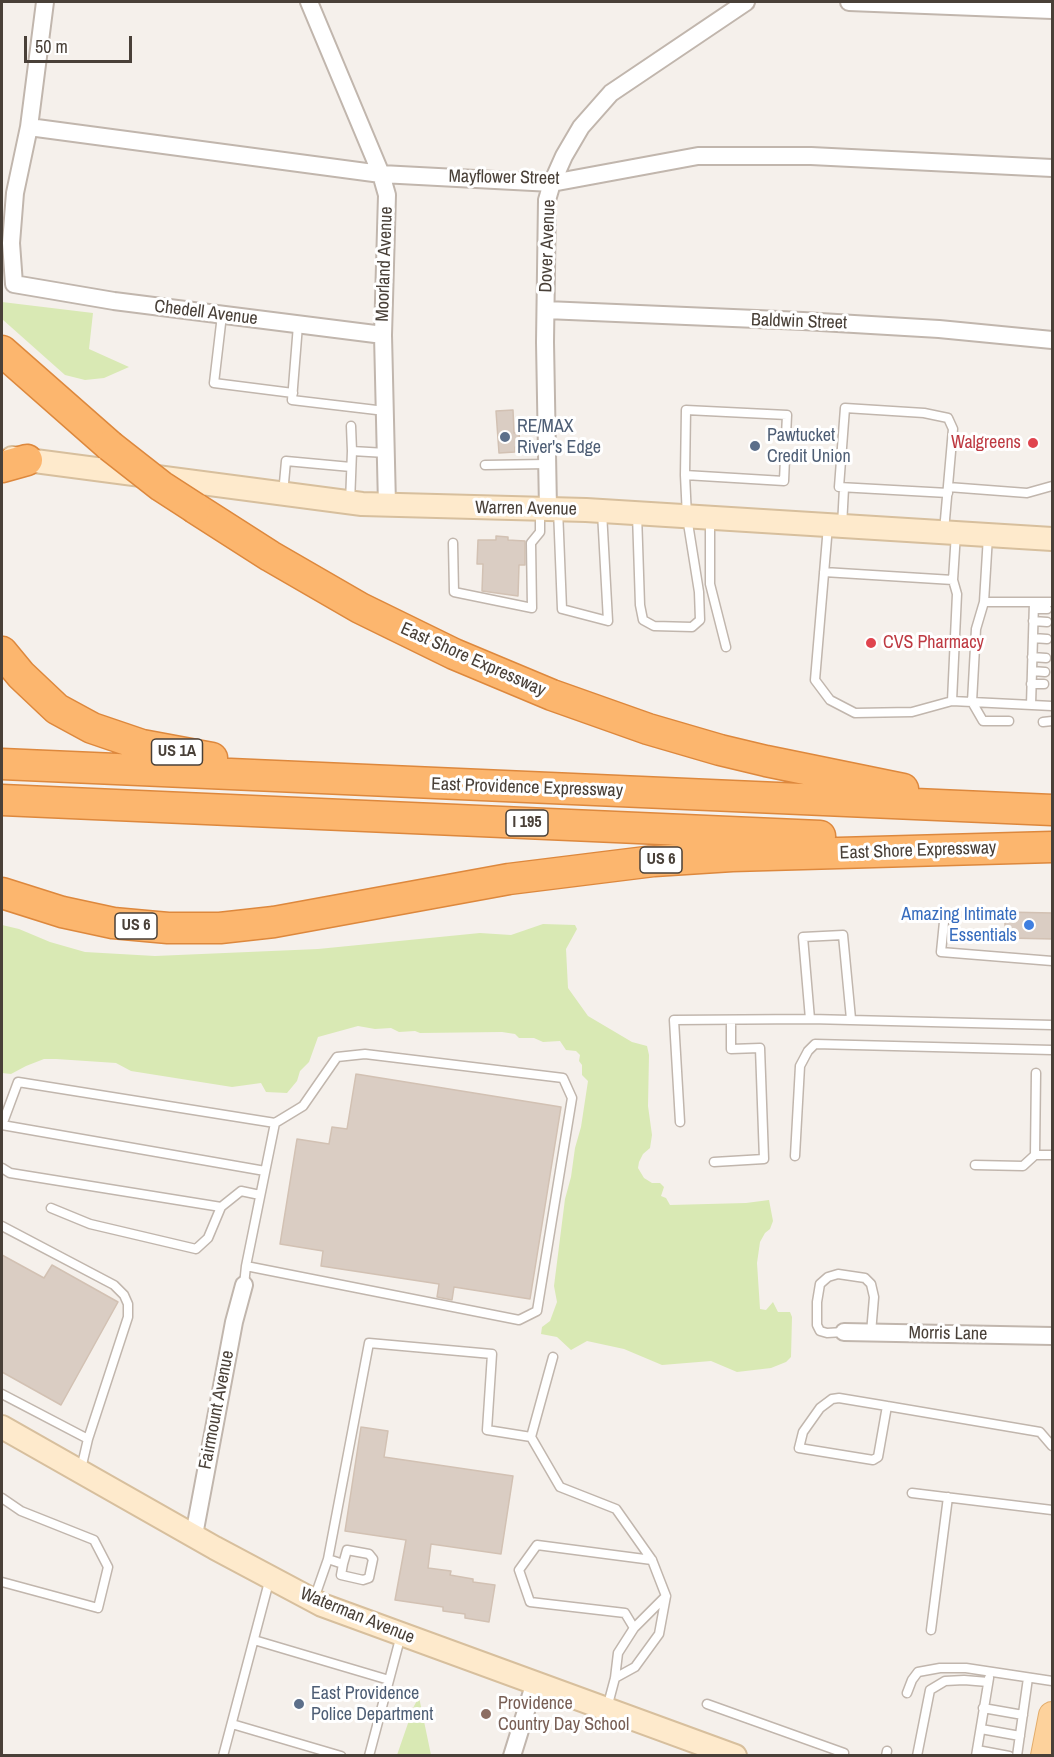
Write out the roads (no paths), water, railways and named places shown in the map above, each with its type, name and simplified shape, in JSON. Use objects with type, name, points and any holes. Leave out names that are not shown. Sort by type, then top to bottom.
[{"type":"highway","name":"East Shore Expressway","points":[[2,351],[110,446],[161,486],[315,583],[408,632],[478,665],[577,705],[666,734],[765,761],[893,788],[1018,809]]},
{"type":"highway","name":"US 1A","points":[[2,652],[21,675],[57,709],[92,728],[142,745],[333,779]]},
{"type":"highway","name":"East Providence Expressway","points":[[2,764],[1053,810]]},
{"type":"highway","name":"East Providence Expressway","points":[[2,800],[1053,846]]},
{"type":"highway","name":"East Shore Expressway","points":[[2,893],[62,912],[114,923],[154,927],[214,928],[274,922],[518,878],[654,861],[722,856],[1053,846]]},
{"type":"main road","name":"Warren Avenue","points":[[10,461],[387,506],[602,511],[1053,539]]},
{"type":"main road","name":"Waterman Avenue","points":[[2,1427],[313,1601],[735,1755]]},
{"type":"main road","points":[[1044,1755],[1053,1715]]},
{"type":"street","points":[[29,127],[45,2]]},
{"type":"street","name":"Moorland Avenue","points":[[309,2],[381,174],[387,195],[383,335],[387,506]]},
{"type":"street","name":"Dover Avenue","points":[[549,509],[547,200],[552,183],[564,156],[581,128],[611,93],[746,2]]},
{"type":"street","points":[[849,2],[1053,10]]},
{"type":"street","name":"Mayflower Street","points":[[29,127],[381,174],[552,183],[698,156],[811,156],[1053,168]]},
{"type":"street","name":"Chedell Avenue","points":[[29,127],[15,193],[11,243],[14,284],[114,301],[383,335]]},
{"type":"street","name":"Baldwin Street","points":[[546,310],[939,329],[1053,339]]},
{"type":"street","name":"Fairmount Avenue","points":[[194,1535],[234,1322],[244,1285]]},
{"type":"street","name":"Morris Lane","points":[[844,1332],[1053,1336]]},
{"type":"street","points":[[512,1755],[535,1682]]},
{"type":"lane","points":[[222,315],[214,383],[293,393]]},
{"type":"lane","points":[[298,325],[292,400],[386,411]]},
{"type":"lane","points":[[952,701],[957,594],[953,580],[948,490],[953,429],[948,418],[924,413],[845,408],[839,487],[844,488],[948,490],[1027,493],[1053,486]]},
{"type":"lane","points":[[637,514],[640,605],[643,620],[654,626],[692,627],[700,620],[699,592],[687,517],[686,410],[787,415],[786,436]]},
{"type":"lane","points":[[350,503],[351,426]]},
{"type":"lane","points":[[352,451],[387,453]]},
{"type":"lane","points":[[685,475],[784,481],[785,458]]},
{"type":"lane","points":[[283,495],[286,461],[351,467]]},
{"type":"lane","points":[[485,465],[547,464]]},
{"type":"lane","points":[[844,488],[824,572],[815,680],[830,700],[855,714],[912,712],[952,701],[1053,706]]},
{"type":"lane","points":[[549,509],[562,609],[608,621],[602,511]]},
{"type":"lane","points":[[453,543],[454,592],[532,608],[531,543],[540,532],[549,509]]},
{"type":"lane","points":[[710,519],[710,584],[726,647]]},
{"type":"lane","points":[[988,535],[984,602],[976,629],[972,702],[983,721],[1009,721]]},
{"type":"lane","points":[[824,572],[953,580]]},
{"type":"lane","points":[[984,602],[1050,606]]},
{"type":"lane","points":[[1031,705],[1034,605]]},
{"type":"lane","points":[[1033,621],[1047,622]]},
{"type":"lane","points":[[1033,638],[1047,639]]},
{"type":"lane","points":[[1032,657],[1046,658]]},
{"type":"lane","points":[[1032,672],[1045,672]]},
{"type":"lane","points":[[1031,684],[1044,684]]},
{"type":"lane","points":[[944,922],[941,951],[1053,961]]},
{"type":"lane","points":[[810,1019],[803,937],[843,935],[851,1019]]},
{"type":"lane","points":[[680,1122],[674,1020],[851,1019],[1053,1025]]},
{"type":"lane","points":[[714,1162],[764,1159],[760,1048],[731,1048],[731,1020]]},
{"type":"lane","points":[[795,1156],[800,1066],[808,1051],[815,1044],[1053,1050]]},
{"type":"lane","points":[[246,1266],[519,1320],[537,1311],[572,1098],[563,1078],[365,1054],[337,1057],[303,1106],[275,1123],[18,1082],[2,1125],[265,1171]]},
{"type":"lane","points":[[1035,1155],[1036,1073]]},
{"type":"lane","points":[[244,1285],[275,1123]]},
{"type":"lane","points":[[975,1165],[1023,1166],[1035,1155],[1053,1155]]},
{"type":"lane","points":[[2,1168],[10,1173],[221,1207]]},
{"type":"lane","points":[[51,1208],[90,1224],[196,1249],[208,1238],[221,1207],[241,1191],[260,1195]]},
{"type":"lane","points":[[2,1226],[114,1285],[124,1295],[128,1304],[128,1317],[88,1439],[80,1472]]},
{"type":"lane","points":[[844,1332],[827,1333],[820,1331],[817,1325],[820,1284],[828,1277],[838,1274],[865,1278],[872,1284],[874,1297],[871,1333]]},
{"type":"lane","points":[[313,1601],[328,1559],[369,1343],[492,1354],[487,1430],[531,1437]]},
{"type":"lane","points":[[553,1357],[531,1437],[560,1486],[616,1509],[652,1560],[666,1596],[659,1634],[635,1667],[615,1678]]},
{"type":"lane","points":[[2,1394],[88,1439]]},
{"type":"lane","points":[[887,1406],[878,1457],[873,1460],[799,1448],[803,1432],[820,1408],[832,1399],[839,1398],[887,1406],[1040,1432],[1053,1446]]},
{"type":"lane","points":[[912,1492],[1053,1510]]},
{"type":"lane","points":[[931,1630],[948,1497]]},
{"type":"lane","points":[[2,1498],[21,1512],[94,1540],[108,1567],[98,1608],[2,1582]]},
{"type":"lane","points":[[634,1628],[625,1613],[530,1602],[519,1570],[537,1545],[652,1560]]},
{"type":"lane","points":[[328,1559],[343,1564]]},
{"type":"lane","points":[[223,1755],[270,1578]]},
{"type":"lane","points":[[607,1708],[615,1678],[618,1653],[634,1628],[666,1596]]},
{"type":"lane","points":[[369,1755],[401,1635]]},
{"type":"lane","points":[[254,1640],[389,1680]]},
{"type":"lane","points":[[907,1692],[918,1672],[940,1668],[966,1668],[1053,1682]]},
{"type":"lane","points":[[990,1672],[977,1753],[1010,1755]]},
{"type":"lane","points":[[1017,1755],[1028,1678]]},
{"type":"lane","points":[[917,1755],[930,1690],[945,1681],[988,1682]]},
{"type":"lane","points":[[707,1704],[844,1753],[843,1755]]},
{"type":"lane","points":[[983,1708],[1023,1715]]},
{"type":"lane","points":[[232,1724],[341,1755]]},
{"type":"lane","points":[[981,1729],[1020,1736]]},
{"type":"place","name":"RE/MAX River's Edge","points":[[505,437]]},
{"type":"place","name":"Walgreens","points":[[1033,443]]},
{"type":"place","name":"Pawtucket Credit Union","points":[[755,446]]},
{"type":"place","name":"CVS Pharmacy","points":[[871,643]]},
{"type":"place","name":"Amazing Intimate Essentials","points":[[1029,925]]},
{"type":"place","name":"East Providence Police Department","points":[[299,1704]]},
{"type":"place","name":"Providence Country Day School","points":[[486,1714]]}]
